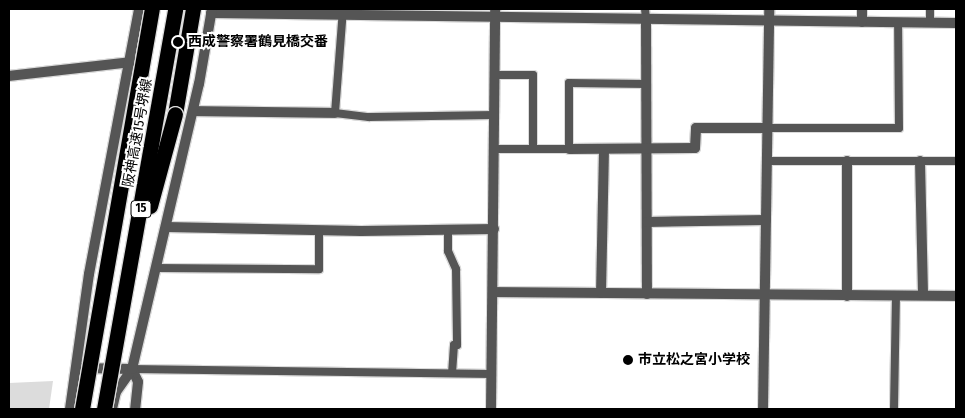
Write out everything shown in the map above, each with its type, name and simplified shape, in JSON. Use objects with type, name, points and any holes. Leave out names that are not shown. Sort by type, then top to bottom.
[{"type":"highway","name":"阪神高速15号堺線","points":[[104,409],[175,9]]},
{"type":"highway","name":"15","points":[[108,409],[147,218],[175,114],[193,9]]},
{"type":"highway","name":"阪神高速15号堺線","points":[[82,409],[149,11]]},
{"type":"street","points":[[763,409],[769,128],[769,9]]},
{"type":"street","points":[[862,9],[862,22]]},
{"type":"street","points":[[70,409],[89,274],[131,62],[149,11]]},
{"type":"street","points":[[112,409],[116,392],[132,369],[193,111],[211,11],[646,14],[769,20],[956,23]]},
{"type":"street","points":[[491,409],[495,13]]},
{"type":"street","points":[[646,14],[648,150],[647,294]]},
{"type":"street","points":[[9,76],[131,62]]},
{"type":"street","points":[[193,111],[335,113]]},
{"type":"street","points":[[568,148],[648,150],[695,148],[696,128],[769,128]]},
{"type":"street","points":[[601,293],[604,149]]},
{"type":"street","points":[[847,161],[847,296]]},
{"type":"street","points":[[920,161],[922,295]]},
{"type":"street","points":[[647,222],[766,220]]},
{"type":"street","points":[[166,227],[319,230],[494,229]]},
{"type":"street","points":[[493,292],[766,296],[956,296]]},
{"type":"street","points":[[77,368],[132,369]]},
{"type":"street","points":[[132,369],[138,382],[135,409]]},
{"type":"lane","points":[[930,9],[930,23]]},
{"type":"lane","points":[[343,12],[339,27],[335,113],[369,116],[494,115]]},
{"type":"lane","points":[[769,128],[899,128],[898,22]]},
{"type":"lane","points":[[495,74],[533,75],[533,148]]},
{"type":"lane","points":[[494,149],[568,148],[569,83],[647,84]]},
{"type":"lane","points":[[767,161],[956,161]]},
{"type":"lane","points":[[156,268],[319,269],[319,230]]},
{"type":"lane","points":[[448,230],[448,251],[456,270],[457,345],[454,345],[452,373]]},
{"type":"lane","points":[[894,409],[896,296]]},
{"type":"lane","points":[[132,369],[492,374]]},
{"type":"shaded area","points":[[53,381],[49,409],[9,409],[9,383]]},
{"type":"place","name":"西成警察署鶴見橋交番","points":[[178,42]]},
{"type":"place","name":"市立松之宮小学校","points":[[628,360]]}]
